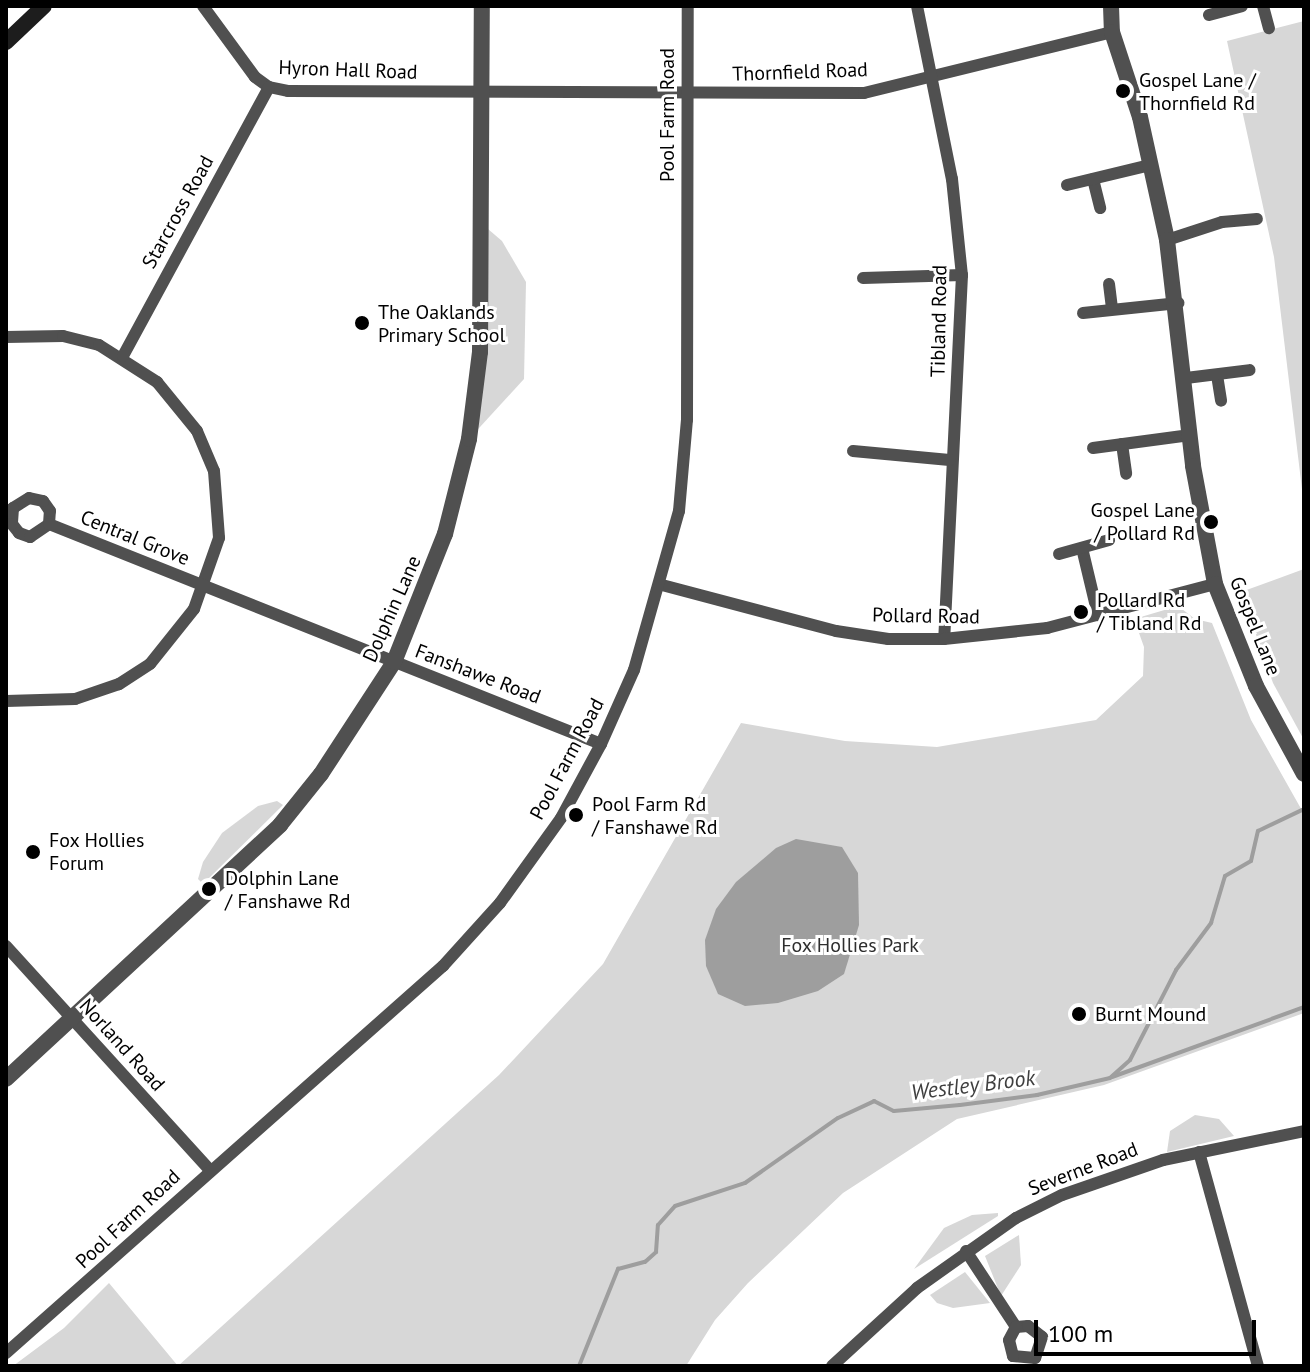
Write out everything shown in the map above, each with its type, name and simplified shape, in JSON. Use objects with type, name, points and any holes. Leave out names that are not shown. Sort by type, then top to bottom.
[{"type":"main road","points":[[6,42],[44,6]]},
{"type":"street","name":"Hyron Hall Road","points":[[203,6],[255,77],[269,87],[483,95]]},
{"type":"street","name":"Dolphin Lane","points":[[6,1079],[280,825],[321,774],[394,662],[441,546],[469,439],[480,352],[482,6]]},
{"type":"street","name":"Pool Farm Road","points":[[6,1353],[443,966],[535,854],[601,744],[634,670],[662,585],[679,511],[687,420],[688,6]]},
{"type":"street","name":"Tibland Road","points":[[917,6],[952,179],[962,275],[950,460],[944,639]]},
{"type":"street","name":"Gospel Lane","points":[[1111,6],[1112,32],[1150,165],[1167,240],[1178,303],[1190,435],[1215,584],[1256,686],[1304,774]]},
{"type":"street","points":[[1209,15],[1242,6]]},
{"type":"street","points":[[1263,6],[1269,28]]},
{"type":"street","name":"Thornfield Road","points":[[483,95],[864,93],[933,79],[1112,32]]},
{"type":"street","name":"Starcross Road","points":[[123,356],[269,87]]},
{"type":"street","points":[[1067,185],[1150,165]]},
{"type":"street","points":[[1093,179],[1100,208]]},
{"type":"street","points":[[1167,240],[1222,222],[1257,219]]},
{"type":"street","points":[[863,278],[962,275]]},
{"type":"street","points":[[1109,284],[1112,309]]},
{"type":"street","points":[[1083,313],[1178,303]]},
{"type":"street","points":[[6,337],[63,336],[123,356],[180,404],[214,471],[219,538],[205,588],[167,648],[136,675],[75,699],[6,701]]},
{"type":"street","points":[[1186,378],[1250,370]]},
{"type":"street","points":[[1217,375],[1221,401]]},
{"type":"street","points":[[1093,448],[1190,435]]},
{"type":"street","points":[[1122,444],[1126,474]]},
{"type":"street","points":[[853,451],[950,460]]},
{"type":"street","name":"Central Grove","points":[[49,524],[205,588]]},
{"type":"street","points":[[1059,554],[1109,540]]},
{"type":"street","points":[[1082,548],[1098,615]]},
{"type":"street","name":"Pollard Road","points":[[662,585],[836,631],[888,639],[944,639],[1007,635],[1215,584]]},
{"type":"street","name":"Fanshawe Road","points":[[205,588],[601,744]]},
{"type":"street","name":"Norland Road","points":[[6,946],[210,1170]]},
{"type":"street","name":"Severne Road","points":[[832,1366],[917,1288],[966,1251],[1062,1195],[1199,1152],[1304,1131]]},
{"type":"street","points":[[1199,1152],[1218,1234],[1258,1366]]},
{"type":"street","points":[[966,1251],[1016,1327]]},
{"type":"green space","points":[[1304,21],[1304,506],[1274,257],[1227,41]]},
{"type":"green space","points":[[481,223],[502,241],[526,282],[524,379],[469,439]]},
{"type":"green space","points":[[1304,569],[1304,740],[1273,683],[1241,592]]},
{"type":"green space","name":"Fox Hollies Park","points":[[1178,606],[1195,619],[1212,623],[1251,720],[1304,814],[1304,1013],[1104,1085],[957,1119],[843,1193],[748,1283],[715,1320],[686,1366],[178,1366],[499,1075],[603,964],[741,723],[845,741],[937,747],[1096,720],[1143,676],[1144,647],[1134,619]]},
{"type":"green space","points":[[277,801],[283,805],[203,884],[198,879],[203,862],[222,833],[258,806]]},
{"type":"green space","points":[[1195,1115],[1219,1119],[1234,1136],[1167,1152],[1170,1131]]},
{"type":"green space","points":[[998,1213],[998,1216],[914,1269],[944,1228],[972,1215]]},
{"type":"green space","points":[[1019,1235],[1021,1265],[1001,1296],[985,1256]]},
{"type":"green space","points":[[965,1272],[990,1303],[953,1308],[937,1303],[930,1295]]},
{"type":"green space","points":[[109,1283],[178,1366],[13,1366],[64,1328]]},
{"type":"shaded area","points":[[796,839],[842,847],[858,873],[859,925],[844,974],[818,991],[778,1003],[745,1006],[718,994],[706,966],[705,940],[716,909],[736,882],[776,848]]},
{"type":"waterway","name":"Westley Brook","points":[[579,1366],[618,1269],[645,1262],[656,1252],[658,1225],[675,1206],[745,1183],[838,1118],[874,1101],[894,1111],[960,1105],[1037,1095],[1110,1078],[1130,1060],[1176,970],[1211,923],[1225,876],[1251,861],[1258,831],[1302,810]]},
{"type":"waterway","points":[[1112,1077],[1304,1007]]},
{"type":"place","name":"Gospel Lane / Thornfield Rd","points":[[1123,91]]},
{"type":"place","name":"The Oaklands Primary School","points":[[362,323]]},
{"type":"place","name":"Gospel Lane / Pollard Rd","points":[[1211,522]]},
{"type":"place","name":"Pollard Rd / Tibland Rd","points":[[1081,612]]},
{"type":"place","name":"Pool Farm Rd / Fanshawe Rd","points":[[576,815]]},
{"type":"place","name":"Fox Hollies Forum","points":[[33,852]]},
{"type":"place","name":"Dolphin Lane / Fanshawe Rd","points":[[209,889]]},
{"type":"place","name":"Burnt Mound","points":[[1079,1014]]}]
